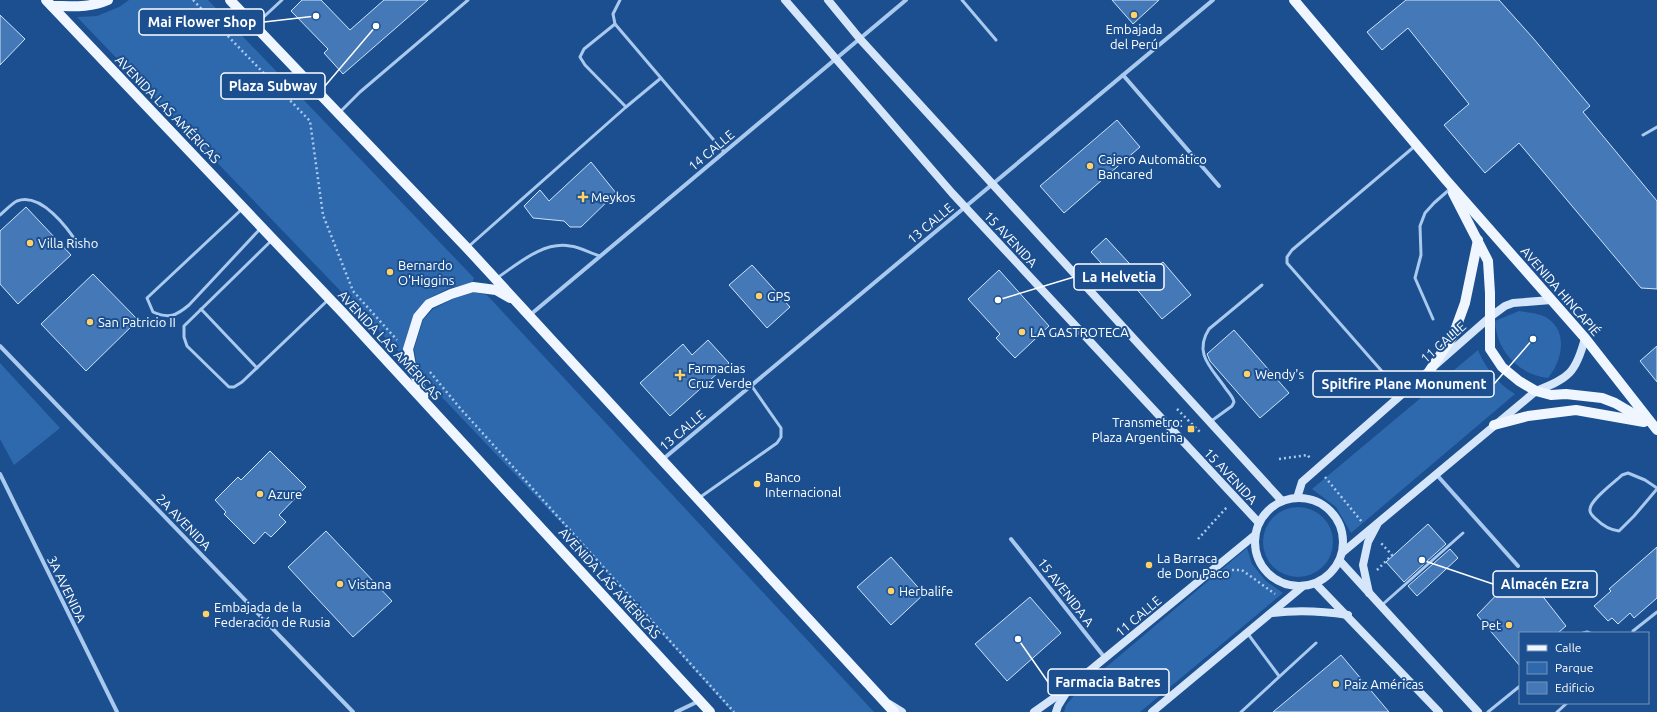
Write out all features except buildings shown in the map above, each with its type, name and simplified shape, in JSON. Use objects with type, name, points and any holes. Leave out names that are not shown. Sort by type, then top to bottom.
[{"type":"main road","points":[[49,3],[84,6],[100,4],[108,0]]},
{"type":"main road","points":[[230,0],[496,279],[697,500],[894,712]]},
{"type":"main road","name":"AVENIDA HINCAPIÉ","points":[[1294,0],[1448,184],[1585,338],[1654,427]]},
{"type":"main road","name":"AVENIDA LAS AMÉRICAS","points":[[49,3],[244,207],[428,404],[710,712]]},
{"type":"main road","name":"AVENIDA HINCAPIÉ","points":[[1448,184],[1488,261],[1490,293],[1490,349],[1502,367],[1519,381],[1536,391],[1550,394],[1566,394],[1602,398],[1616,403],[1654,427]]},
{"type":"main road","points":[[1430,370],[1453,336],[1465,303],[1478,240]]},
{"type":"main road","points":[[428,404],[411,366],[408,349],[418,317],[430,304],[451,294],[473,287],[496,290],[518,303]]},
{"type":"main road","points":[[1494,425],[1528,416],[1576,410],[1654,427]]},
{"type":"street","name":"15 AVENIDA","points":[[785,0],[965,207],[1259,523]]},
{"type":"street","name":"15 AVENIDA","points":[[828,0],[860,39],[1282,501]]},
{"type":"street","name":"14 CALLE","points":[[529,315],[906,0]]},
{"type":"street","name":"13 CALLE","points":[[661,460],[1212,0]]},
{"type":"street","points":[[1123,75],[1219,186]]},
{"type":"street","name":"11 CALLE","points":[[1297,498],[1302,482],[1489,317],[1505,306],[1513,303],[1551,300]]},
{"type":"street","points":[[1343,552],[1371,532],[1379,521],[1536,391],[1559,382],[1569,374],[1578,361],[1585,338]]},
{"type":"street","name":"2A AVENIDA","points":[[0,346],[353,712]]},
{"type":"street","name":"3A AVENIDA","points":[[0,474],[117,712]]},
{"type":"street","points":[[1436,474],[1518,566]]},
{"type":"street","points":[[1297,498],[1313,500],[1327,507],[1338,520],[1343,536],[1343,552],[1340,561],[1330,574],[1316,584],[1302,587],[1283,584],[1276,581],[1266,573],[1258,561],[1255,548],[1255,535],[1259,523],[1268,510],[1282,501],[1297,498]]},
{"type":"street","points":[[1369,593],[1363,565],[1371,532]]},
{"type":"street","name":"11 CALLE","points":[[1034,712],[1071,686],[1255,535]]},
{"type":"street","name":"15 AVENIDA A","points":[[1011,539],[1105,658]]},
{"type":"street","points":[[1340,561],[1478,712]]},
{"type":"street","points":[[1316,584],[1348,615],[1439,712]]},
{"type":"street","points":[[1152,712],[1302,587]]},
{"type":"street","points":[[1271,613],[1294,610],[1348,615]]},
{"type":"street","points":[[1056,712],[1058,706],[1071,686]]},
{"type":"street","points":[[879,697],[902,712]]},
{"type":"street","points":[[676,712],[700,700]]},
{"type":"lane","points":[[255,26],[282,0]]},
{"type":"lane","points":[[338,114],[360,92],[468,0]]},
{"type":"lane","points":[[620,0],[613,14],[615,24],[724,152]]},
{"type":"lane","points":[[962,0],[996,40]]},
{"type":"lane","points":[[615,24],[584,49],[580,57],[585,65],[626,107]]},
{"type":"lane","points":[[467,248],[626,107],[661,78]]},
{"type":"lane","points":[[1643,135],[1657,127]]},
{"type":"lane","points":[[1402,394],[1287,263],[1287,257],[1292,250],[1416,145]]},
{"type":"lane","points":[[1433,319],[1415,278],[1422,255],[1420,226],[1425,214],[1448,184]]},
{"type":"lane","points":[[0,215],[16,201],[30,199],[48,209],[68,229],[79,246]]},
{"type":"lane","points":[[244,207],[147,298],[152,312],[162,316],[178,314],[189,305],[262,227]]},
{"type":"lane","points":[[273,238],[184,326],[184,337],[187,346],[229,386],[238,385],[329,298]]},
{"type":"lane","points":[[496,279],[536,252],[552,246],[570,246],[600,256]]},
{"type":"lane","points":[[1209,422],[1232,406],[1234,402],[1204,355],[1202,343],[1209,328],[1262,285]]},
{"type":"lane","points":[[201,309],[257,368]]},
{"type":"lane","points":[[697,500],[777,443],[781,436],[781,428],[751,385]]},
{"type":"lane","points":[[1628,473],[1645,480],[1657,488],[1634,516],[1618,531],[1598,522],[1591,513],[1590,509],[1595,500],[1622,475],[1628,473]]},
{"type":"lane","points":[[1381,606],[1463,533]]},
{"type":"lane","points":[[1633,631],[1657,612]]},
{"type":"lane","points":[[1247,633],[1279,676]]},
{"type":"lane","points":[[1240,712],[1316,643]]},
{"type":"lane","points":[[1488,712],[1519,687]]},
{"type":"lane","points":[[1557,712],[1566,704]]},
{"type":"path","points":[[193,0],[310,122],[324,215],[353,291],[395,338],[408,349]]},
{"type":"path","points":[[428,370],[460,408],[734,712]]},
{"type":"path","points":[[1279,460],[1308,456],[1352,511],[1392,555],[1366,580]]},
{"type":"path","points":[[1198,539],[1235,497]]},
{"type":"path","points":[[1220,564],[1226,571],[1233,569],[1242,570],[1286,601]]},
{"type":"green space","points":[[129,0],[208,0],[474,278],[472,283],[449,288],[426,300],[414,314],[403,348],[404,357],[77,17],[97,16],[119,7]]},
{"type":"green space","points":[[474,292],[487,295],[874,712],[732,712],[568,530],[418,372],[414,349],[423,320],[433,309],[453,299]]},
{"type":"green space","points":[[1519,311],[1541,315],[1550,320],[1560,335],[1561,344],[1558,362],[1548,378],[1537,376],[1519,366],[1511,359],[1500,342],[1496,332],[1495,321]]},
{"type":"green space","points":[[1478,350],[1497,380],[1515,394],[1351,533],[1336,507],[1312,489]]},
{"type":"green space","points":[[0,363],[60,428],[14,465],[0,439]]},
{"type":"green space","points":[[1298,507],[1311,510],[1323,517],[1330,529],[1333,542],[1330,555],[1323,567],[1311,574],[1298,577],[1285,574],[1273,567],[1266,555],[1263,542],[1266,529],[1273,517],[1285,510]]},
{"type":"green space","points":[[1247,548],[1252,564],[1266,581],[1283,593],[1140,712],[1064,712],[1066,705],[1078,691]]},
{"type":"place","name":"Embajada del Perú","points":[[1134,15]]},
{"type":"place","name":"Mai Flower Shop","points":[[316,16]]},
{"type":"place","name":"Plaza Subway","points":[[376,26]]},
{"type":"place","name":"Cajero Automático Bancared","points":[[1090,166]]},
{"type":"place","name":"Meykos","points":[[583,197]]},
{"type":"place","name":"Villa Risho","points":[[30,243]]},
{"type":"place","name":"Bernardo O'Higgins","points":[[390,272]]},
{"type":"place","name":"GPS","points":[[759,296]]},
{"type":"place","name":"La Helvetia","points":[[998,300]]},
{"type":"place","name":"San Patricio II","points":[[90,322]]},
{"type":"place","name":"LA GASTROTECA","points":[[1022,332]]},
{"type":"place","name":"Spitfire Plane Monument","points":[[1533,339]]},
{"type":"place","name":"Wendy's","points":[[1247,374]]},
{"type":"place","name":"Farmacias Cruz Verde","points":[[680,375]]},
{"type":"place","name":"Transmetro: Plaza Argentina","points":[[1191,429]]},
{"type":"place","name":"Banco Internacional","points":[[757,484]]},
{"type":"place","name":"Azure","points":[[260,494]]},
{"type":"place","name":"Almacén Ezra","points":[[1422,560]]},
{"type":"place","name":"La Barraca de Don Paco","points":[[1149,565]]},
{"type":"place","name":"Vistana","points":[[340,584]]},
{"type":"place","name":"Herbalife","points":[[891,591]]},
{"type":"place","name":"Embajada de la Federación de Rusia","points":[[206,614]]},
{"type":"place","name":"Pet","points":[[1509,625]]},
{"type":"place","name":"Farmacia Batres","points":[[1018,639]]},
{"type":"place","name":"Paiz Américas","points":[[1336,684]]}]
